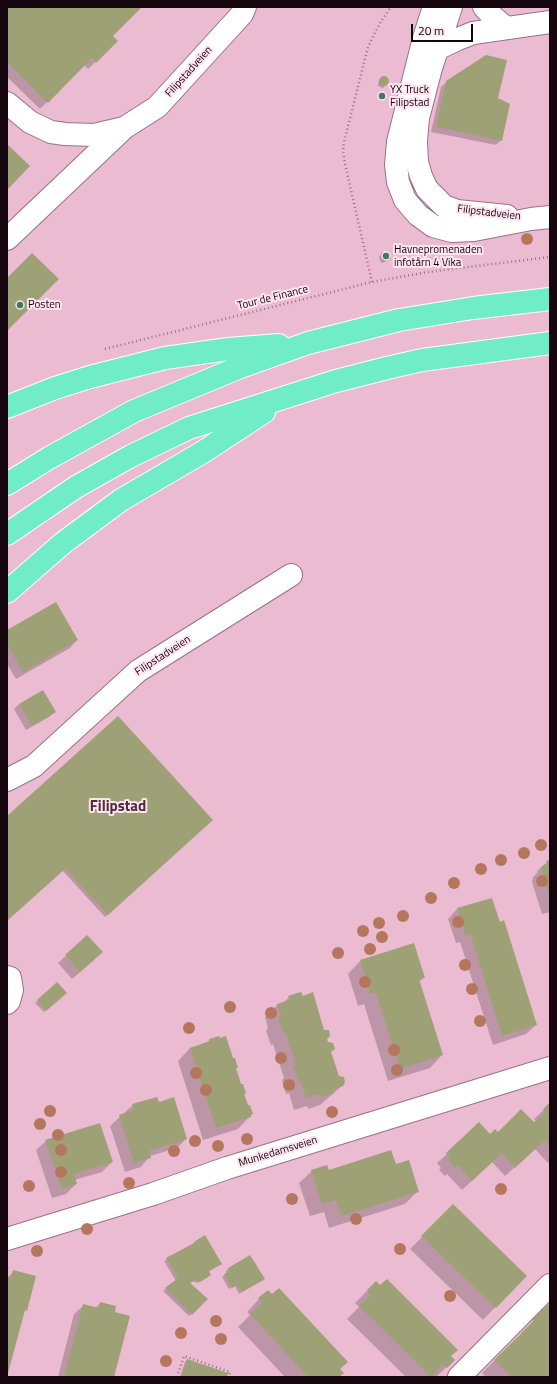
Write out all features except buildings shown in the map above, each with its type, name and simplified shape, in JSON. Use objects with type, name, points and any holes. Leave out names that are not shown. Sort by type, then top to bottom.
[{"type":"highway","points":[[7,484],[56,454],[134,411],[193,385],[308,344],[351,332],[428,315],[472,308],[550,299]]},
{"type":"highway","points":[[7,534],[76,487],[131,456],[189,428],[336,381],[422,360],[550,343]]},
{"type":"highway","points":[[7,408],[49,391],[83,380],[165,358],[228,349],[308,344]]},
{"type":"highway","points":[[7,592],[62,544],[121,500],[203,452],[289,395]]},
{"type":"street","name":"Filipstadveien","points":[[7,239],[124,128],[157,108],[242,14],[244,7]]},
{"type":"street","name":"Filipstadveien","points":[[434,7],[424,38],[398,142],[396,166],[398,182],[405,200],[418,216],[433,226],[452,231],[474,230],[540,218]]},
{"type":"street","name":"Filipstadveien","points":[[451,7],[437,49],[418,118],[416,141],[417,162],[421,176],[427,189],[444,206],[457,211],[540,218]]},
{"type":"street","points":[[484,7],[492,17],[506,28]]},
{"type":"street","points":[[437,49],[473,33],[550,22]]},
{"type":"street","name":"Filipstadveien","points":[[7,103],[30,122],[51,132],[94,135],[124,128]]},
{"type":"street","name":"Filipstadveien","points":[[7,780],[34,766],[138,671],[291,575]]},
{"type":"street","points":[[7,977],[10,978],[12,990],[7,1003]]},
{"type":"street","name":"Munkedamsveien","points":[[7,1239],[147,1196],[227,1168],[550,1068]]},
{"type":"street","points":[[459,1377],[550,1285]]},
{"type":"path","points":[[372,282],[343,151],[368,47],[380,22],[391,7]]},
{"type":"path","name":"Tour de Finance","points":[[104,349],[372,282],[428,272],[550,257]]},
{"type":"path","points":[[177,1377],[184,1356],[230,1372],[228,1377]]},
{"type":"place","name":"YX Truck Filipstad","points":[[382,96]]},
{"type":"place","name":"Havnepromenaden infotårn 4 Vika","points":[[386,256]]},
{"type":"place","name":"Posten","points":[[20,305]]},
{"type":"district","name":"Filipstad","points":[[118,807]]}]
